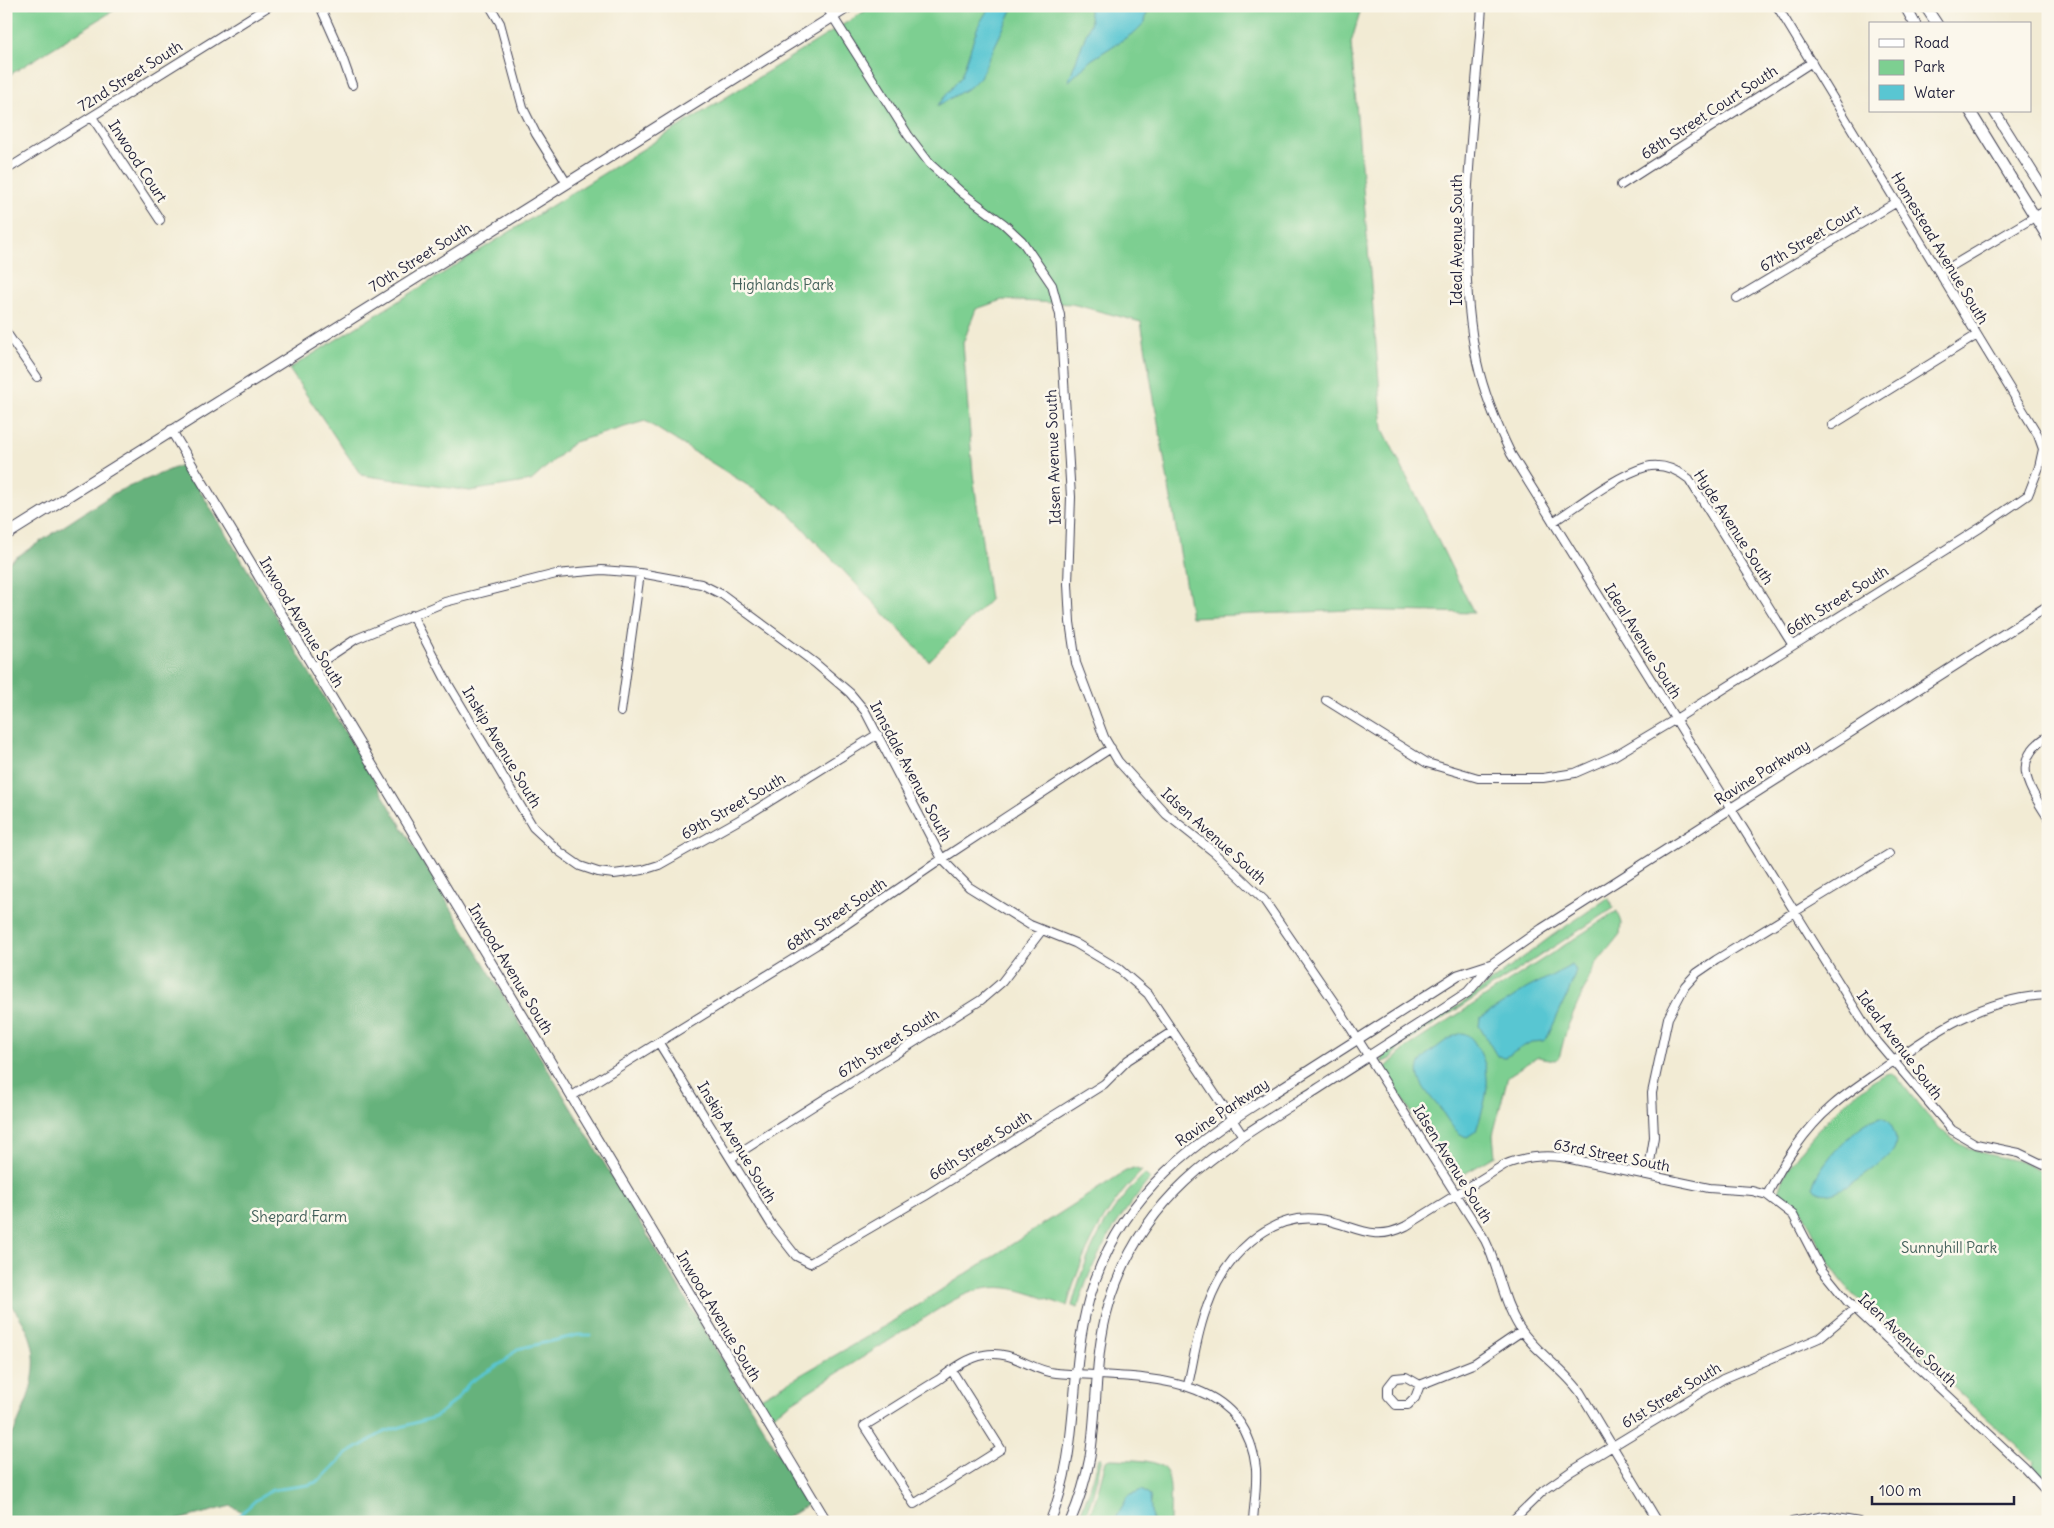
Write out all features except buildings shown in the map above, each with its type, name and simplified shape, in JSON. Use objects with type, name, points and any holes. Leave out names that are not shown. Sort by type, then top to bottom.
[{"type":"main road","name":"70th Street South","points":[[6,535],[566,182],[850,6]]},
{"type":"main road","points":[[1904,6],[1914,22]]},
{"type":"main road","points":[[1926,6],[1936,22]]},
{"type":"main road","points":[[1971,112],[2048,238]]},
{"type":"main road","points":[[1995,112],[2048,197]]},
{"type":"street","name":"72nd Street South","points":[[6,170],[24,157],[92,117],[269,6]]},
{"type":"street","points":[[320,6],[340,51],[352,85]]},
{"type":"street","points":[[490,6],[500,23],[519,85],[523,108],[536,134],[566,182]]},
{"type":"street","name":"Idsen Avenue South","points":[[826,6],[908,135],[930,164],[1016,236],[1052,285],[1060,315],[1071,497],[1068,584],[1070,622],[1076,663],[1104,737],[1118,761],[1166,814],[1214,852],[1264,900],[1358,1039],[1488,1246],[1506,1302],[1522,1331],[1573,1382],[1658,1522]]},
{"type":"street","name":"Ideal Avenue South","points":[[1482,6],[1469,177],[1467,287],[1477,363],[1500,430],[1511,454],[1860,1019],[1941,1120],[1958,1135],[1979,1145],[2024,1154],[2048,1167]]},
{"type":"street","name":"Homestead Avenue South","points":[[1777,6],[2038,435],[2043,449],[2033,485],[2028,495],[2013,505]]},
{"type":"street","name":"68th Street Court South","points":[[1621,185],[1812,62]]},
{"type":"street","name":"Inwood Court","points":[[92,117],[160,220]]},
{"type":"street","name":"67th Street Court","points":[[1738,298],[1897,202]]},
{"type":"street","points":[[1940,273],[2048,208]]},
{"type":"street","points":[[6,332],[37,377]]},
{"type":"street","points":[[1832,425],[1977,335]]},
{"type":"street","name":"Inwood Avenue South","points":[[171,430],[827,1522]]},
{"type":"street","name":"Hyde Avenue South","points":[[1553,522],[1612,484],[1647,467],[1659,466],[1678,470],[1689,479],[1792,644]]},
{"type":"street","name":"66th Street South","points":[[1326,700],[1427,763],[1478,778],[1543,778],[1575,772],[1614,756],[1676,719],[1792,644],[1980,528],[2013,505]]},
{"type":"street","name":"Innsdale Avenue South","points":[[314,667],[356,638],[445,602],[556,574],[602,570],[640,573],[701,584],[724,594],[814,662],[850,693],[865,710],[942,859],[969,888],[1030,925],[1075,943],[1119,969],[1148,994],[1243,1136]]},
{"type":"street","points":[[621,712],[640,573]]},
{"type":"street","name":"Ravine Parkway","points":[[1070,1522],[1089,1463],[1096,1376],[1102,1332],[1110,1302],[1124,1266],[1138,1238],[1157,1211],[1185,1180],[1216,1154],[1243,1136],[1468,992],[1492,964],[1560,917],[2048,606]]},
{"type":"street","name":"Inskip Avenue South","points":[[412,615],[447,682],[533,827],[560,852],[580,866],[592,870]]},
{"type":"street","name":"69th Street South","points":[[592,870],[614,874],[643,870],[659,865],[746,816],[878,734]]},
{"type":"street","points":[[2048,736],[2030,751],[2025,772],[2029,787],[2048,818]]},
{"type":"street","name":"68th Street South","points":[[572,1096],[816,945],[942,859],[1111,748]]},
{"type":"street","points":[[1648,1175],[1654,1137],[1653,1087],[1666,1024],[1677,997],[1687,983],[1701,970],[1889,854]]},
{"type":"street","name":"67th Street South","points":[[731,1158],[981,1000],[1002,982],[1042,930]]},
{"type":"street","name":"Ravine Parkway","points":[[1050,1522],[1068,1467],[1082,1332],[1093,1287],[1124,1223],[1137,1204],[1170,1166],[1196,1144],[1232,1119],[1458,975],[1492,964]]},
{"type":"street","points":[[1767,1195],[1787,1160],[1823,1115],[1842,1098],[1893,1061],[1931,1035],[1977,1010],[2014,999],[2048,994]]},
{"type":"street","name":"66th Street South","points":[[794,1254],[802,1261],[810,1263],[822,1258],[1104,1084],[1128,1060],[1173,1030]]},
{"type":"street","name":"Inskip Avenue South","points":[[659,1043],[771,1224],[794,1254]]},
{"type":"street","name":"63rd Street South","points":[[1188,1386],[1201,1326],[1213,1292],[1238,1254],[1259,1234],[1282,1222],[1310,1218],[1330,1221],[1362,1232],[1390,1232],[1406,1226],[1504,1166],[1533,1156],[1561,1157],[1709,1188],[1752,1191],[1767,1195]]},
{"type":"street","name":"Iden Avenue South","points":[[1767,1195],[1793,1215],[1824,1272],[1854,1309],[2024,1467],[2048,1493]]},
{"type":"street","name":"61st Street South","points":[[1511,1522],[1552,1484],[1613,1446],[1729,1376],[1819,1338],[1854,1309]]},
{"type":"street","points":[[1420,1385],[1408,1378],[1398,1377],[1389,1384],[1388,1396],[1396,1405],[1408,1405],[1415,1398],[1420,1385],[1475,1363],[1522,1331]]},
{"type":"street","points":[[952,1371],[1001,1449],[914,1504],[864,1426],[952,1371],[979,1356],[1000,1354],[1014,1356],[1047,1372],[1168,1381],[1204,1392],[1223,1406],[1236,1419],[1247,1436],[1256,1473],[1253,1522]]},
{"type":"street","points":[[1792,1522],[1825,1516],[1859,1522]]},
{"type":"green space","points":[[6,6],[121,6],[6,77]]},
{"type":"green space","name":"Highlands Park","points":[[873,6],[1362,6],[1351,43],[1383,429],[1474,613],[1350,610],[1191,617],[1141,322],[1072,304],[1002,300],[976,309],[963,343],[973,474],[990,600],[929,661],[784,508],[645,421],[574,442],[531,481],[470,491],[361,475],[289,369]]},
{"type":"green space","name":"Shepard Farm","points":[[184,464],[809,1504],[780,1522],[244,1522],[243,1512],[231,1506],[170,1522],[6,1522],[6,1451],[29,1393],[34,1361],[33,1346],[28,1331],[6,1300],[6,564],[116,492]]},
{"type":"green space","points":[[1608,898],[1614,908],[1403,1044],[1390,1059],[1381,1063],[1385,1052],[1464,1002],[1553,935]]},
{"type":"green space","points":[[1617,911],[1621,923],[1620,934],[1595,965],[1567,1028],[1559,1058],[1555,1060],[1538,1057],[1508,1076],[1493,1135],[1495,1156],[1454,1180],[1384,1069],[1406,1048]]},
{"type":"green space","name":"Sunnyhill Park","points":[[1889,1073],[1896,1076],[1931,1120],[1952,1138],[1976,1151],[2021,1162],[2048,1176],[2048,1483],[2033,1467],[2034,1462],[2015,1444],[1873,1313],[1866,1311],[1865,1306],[1835,1272],[1798,1206],[1794,1201],[1789,1202],[1779,1194],[1779,1187],[1790,1166],[1826,1121],[1859,1091]]},
{"type":"green space","points":[[1133,1168],[1142,1171],[1116,1201],[1096,1233],[1079,1269],[1067,1306],[1019,1290],[992,1288],[978,1290],[945,1305],[770,1416],[759,1399],[879,1330]]},
{"type":"green space","points":[[1145,1174],[1150,1179],[1127,1208],[1098,1256],[1083,1290],[1078,1308],[1072,1306],[1090,1252],[1108,1218],[1119,1202]]},
{"type":"green space","points":[[1099,1458],[1102,1458],[1092,1497],[1083,1522],[1077,1522],[1090,1489]]},
{"type":"green space","points":[[1111,1459],[1147,1461],[1157,1464],[1164,1469],[1168,1476],[1170,1487],[1170,1522],[1087,1522],[1106,1461]]},
{"type":"water","points":[[990,6],[1014,6],[980,77],[970,87],[937,106],[961,77],[978,26]]},
{"type":"water","points":[[1088,6],[1144,6],[1147,12],[1145,22],[1135,32],[1091,60],[1068,82],[1091,21]]},
{"type":"water","points":[[1572,965],[1576,970],[1569,991],[1547,1038],[1543,1041],[1531,1042],[1506,1057],[1497,1056],[1479,1026],[1480,1018],[1526,989]]},
{"type":"water","points":[[1462,1033],[1469,1036],[1476,1045],[1482,1056],[1487,1077],[1483,1108],[1476,1131],[1467,1137],[1455,1130],[1428,1094],[1419,1078],[1418,1071],[1420,1063],[1426,1056],[1455,1035]]},
{"type":"water","points":[[1882,1117],[1889,1123],[1894,1132],[1896,1142],[1893,1151],[1853,1183],[1829,1193],[1819,1192],[1813,1186],[1816,1178],[1822,1167],[1841,1144],[1863,1125],[1873,1119]]},
{"type":"water","points":[[1142,1490],[1150,1496],[1152,1522],[1113,1522],[1129,1495]]},
{"type":"waterway","points":[[232,1522],[256,1500],[272,1490],[308,1485],[319,1481],[345,1455],[384,1432],[435,1417],[456,1400],[470,1382],[505,1361],[517,1349],[578,1335],[590,1335]]}]
